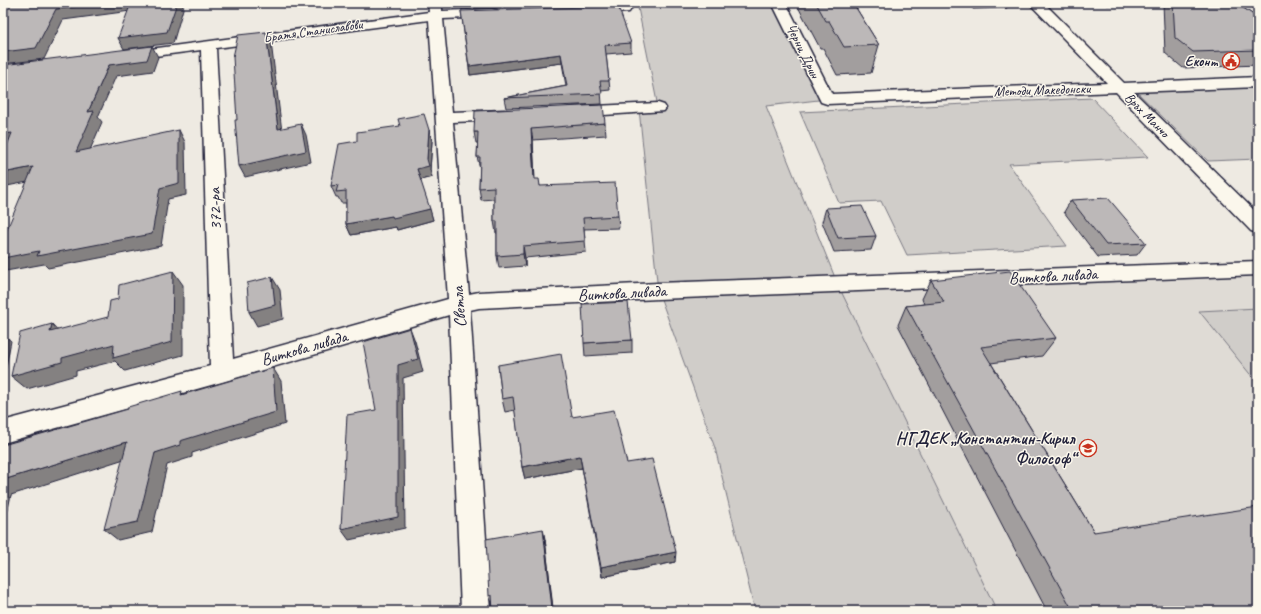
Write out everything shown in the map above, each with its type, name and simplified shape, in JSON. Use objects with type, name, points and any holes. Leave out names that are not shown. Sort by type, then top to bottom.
[{"type":"street","name":"Черни Дрин","points":[[779,3],[827,99]]},
{"type":"street","name":"Връх Манчо","points":[[1036,3],[1258,226]]},
{"type":"street","name":"Братя Станиславови","points":[[114,57],[208,45],[436,9],[507,13]]},
{"type":"street","name":"Светла","points":[[436,9],[443,118],[459,304],[476,611]]},
{"type":"street","points":[[577,11],[624,10]]},
{"type":"street","name":"372-ра","points":[[208,45],[222,372]]},
{"type":"street","name":"Методи Македонски","points":[[827,99],[1258,82]]},
{"type":"street","points":[[561,112],[658,108]]},
{"type":"street","points":[[443,118],[522,114]]},
{"type":"street","name":"Виткова ливада","points":[[3,432],[222,372],[459,304],[480,300],[1258,268]]},
{"type":"shaded area","points":[[637,3],[779,3],[827,99],[766,106],[838,285],[997,611],[755,611],[715,448],[658,291],[639,109],[658,107]]},
{"type":"shaded area","points":[[1258,87],[1258,159],[1208,161],[1137,92]]},
{"type":"shaded area","points":[[1092,98],[1148,157],[1009,164],[1067,246],[907,255],[881,201],[839,203],[800,112]]},
{"type":"shaded area","name":"НГДЕК „Константин-Кирил Философ“","points":[[1258,268],[1258,611],[997,611],[838,285]]},
{"type":"shaded area","points":[[1258,308],[1258,384],[1199,311]]},
{"type":"building","points":[[3,3],[105,3],[56,9],[36,48],[3,52]]},
{"type":"building","points":[[131,3],[177,3],[167,32],[118,38]]},
{"type":"building","points":[[816,3],[853,3],[879,45],[844,47],[829,21],[826,21]]},
{"type":"building","points":[[1173,3],[1236,3],[1258,18],[1258,50],[1193,52],[1175,38]]},
{"type":"building","points":[[618,6],[631,43],[605,45],[609,81],[600,81],[602,94],[504,98],[567,86],[561,54],[469,66],[461,11]]},
{"type":"building","points":[[266,32],[278,129],[301,124],[306,151],[239,166],[235,120],[237,120],[233,57],[238,35]]},
{"type":"building","points":[[152,46],[147,60],[109,65],[88,112],[94,111],[76,152],[179,130],[179,183],[160,188],[152,234],[37,256],[39,251],[3,258],[3,239],[33,167],[3,173],[3,156],[12,133],[3,134],[3,65]]},
{"type":"building","points":[[603,105],[605,123],[531,129],[534,179],[539,179],[540,186],[615,183],[618,216],[583,218],[585,241],[523,246],[523,254],[497,256],[497,221],[494,221],[494,187],[479,188],[480,157],[477,157],[478,132],[474,132],[475,111]]},
{"type":"building","points":[[424,114],[429,130],[427,159],[429,166],[417,169],[430,209],[393,218],[392,216],[346,224],[346,191],[336,192],[338,185],[331,186],[339,144],[357,141],[357,132],[400,126],[398,119]]},
{"type":"building","points":[[1108,198],[1146,243],[1106,245],[1071,200]]},
{"type":"building","points":[[862,206],[876,236],[838,238],[826,208]]},
{"type":"building","points":[[173,271],[172,342],[113,358],[114,344],[62,358],[62,362],[11,376],[20,333],[52,324],[50,332],[108,317],[110,301],[118,299],[119,285]]},
{"type":"building","points":[[1010,271],[1056,338],[981,347],[1094,532],[1258,507],[1258,611],[1073,611],[906,306],[944,302],[931,280]]},
{"type":"building","points":[[272,277],[275,305],[249,312],[247,283]]},
{"type":"building","points":[[628,302],[632,340],[584,343],[582,304]]},
{"type":"building","points":[[410,328],[418,359],[398,365],[398,517],[341,529],[347,415],[376,410],[363,342]]},
{"type":"building","points":[[561,354],[572,417],[614,410],[627,463],[652,459],[676,552],[601,567],[580,456],[522,467],[513,397],[502,399],[498,365]]},
{"type":"building","points":[[273,368],[276,412],[180,441],[180,445],[155,453],[138,522],[104,529],[127,442],[3,480],[3,445],[128,409],[128,407],[182,391],[181,395]]},
{"type":"building","points":[[543,529],[552,608],[555,607],[556,611],[493,611],[492,595],[489,596],[486,539]]},
{"type":"place","name":"Еконт","points":[[1231,61]]},
{"type":"place","name":"НГДЕК „Константин-Кирил Философ“","points":[[1088,448]]}]
